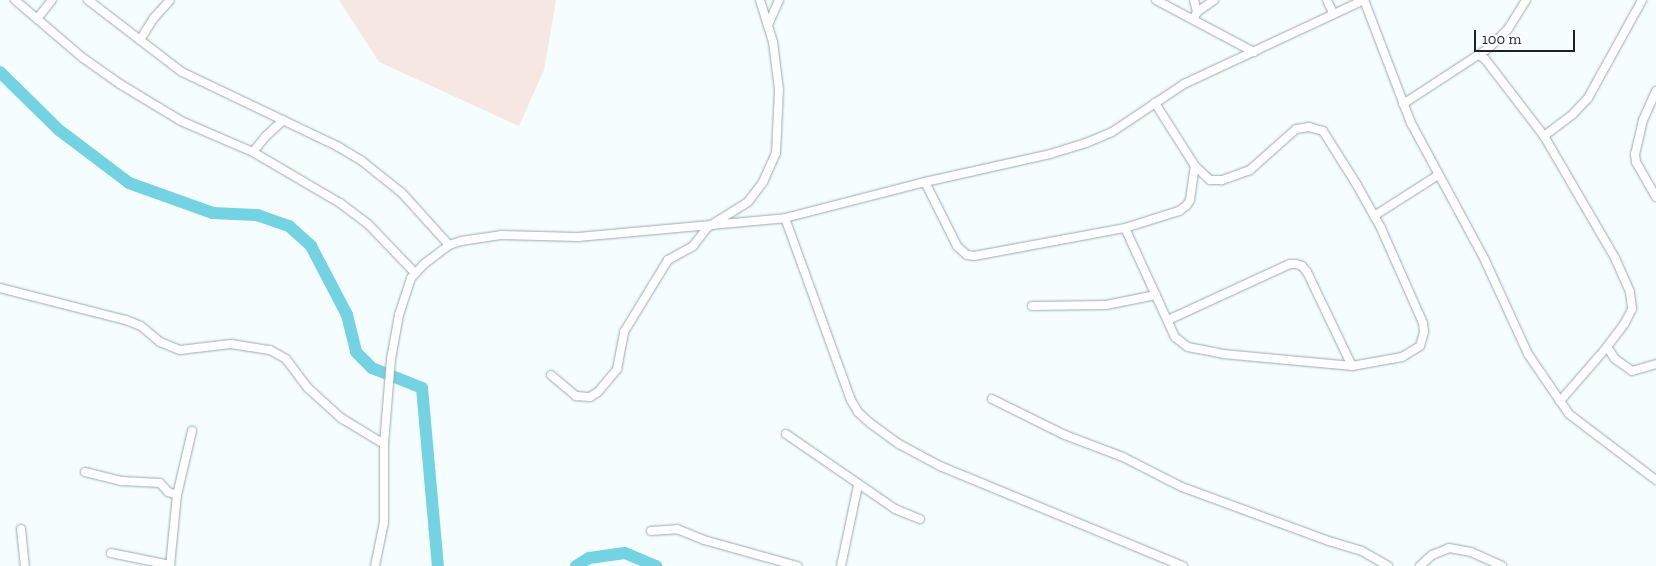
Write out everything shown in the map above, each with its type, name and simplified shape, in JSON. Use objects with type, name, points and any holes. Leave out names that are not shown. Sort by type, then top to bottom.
[{"type":"street","points":[[15,0],[82,58],[127,89],[180,121],[254,152],[347,208],[368,224],[415,273]]},
{"type":"street","points":[[37,19],[52,0]]},
{"type":"street","points":[[88,0],[192,78],[337,146],[362,161],[402,193],[449,245]]},
{"type":"street","points":[[140,40],[153,19],[170,0]]},
{"type":"street","points":[[550,375],[576,396],[590,397],[598,392],[617,369],[624,332],[668,260],[693,246],[708,226],[752,198],[764,182],[774,159],[778,136],[779,90],[774,48],[760,0]]},
{"type":"street","points":[[768,25],[779,0]]},
{"type":"street","points":[[1156,0],[1196,15],[1254,52]]},
{"type":"street","points":[[1194,0],[1196,15]]},
{"type":"street","points":[[1196,15],[1214,0]]},
{"type":"street","points":[[1327,0],[1333,13]]},
{"type":"street","points":[[375,566],[384,522],[384,444],[391,358],[405,292],[415,273],[449,245],[461,241],[502,235],[578,237],[785,218],[925,182],[1075,147],[1112,132],[1184,84],[1364,0],[1403,104],[1438,175],[1483,256],[1520,340],[1569,414],[1582,426],[1656,480]]},
{"type":"street","points":[[1403,104],[1472,56],[1479,55],[1503,35],[1526,0]]},
{"type":"street","points":[[1544,136],[1573,114],[1588,98],[1642,0]]},
{"type":"street","points":[[1479,55],[1485,59],[1544,136],[1606,241],[1630,292],[1632,302],[1629,315],[1607,347],[1560,401]]},
{"type":"street","points":[[1656,91],[1643,120],[1635,154],[1636,162],[1656,196]]},
{"type":"street","points":[[1125,228],[1178,341],[1196,350],[1352,366],[1402,357],[1420,346],[1424,332],[1423,323],[1374,216],[1328,137],[1317,128],[1302,127],[1290,132],[1258,165],[1244,173],[1210,180],[1195,166],[1155,103]]},
{"type":"street","points":[[254,152],[265,137],[283,120]]},
{"type":"street","points":[[925,182],[957,246],[963,253],[971,256],[1005,252],[1125,228],[1184,208],[1190,200],[1195,166]]},
{"type":"street","points":[[1374,216],[1438,175]]},
{"type":"street","points":[[785,218],[851,400],[858,412],[870,423],[899,444],[940,466],[1183,566]]},
{"type":"street","points":[[1168,320],[1290,264],[1296,264],[1302,266],[1307,272],[1352,366]]},
{"type":"street","points":[[0,288],[126,320],[141,326],[160,342],[180,350],[232,344],[270,350],[286,359],[308,388],[341,418],[384,444]]},
{"type":"street","points":[[1032,306],[1106,305],[1156,295]]},
{"type":"street","points":[[1607,347],[1615,359],[1632,371],[1656,364]]},
{"type":"street","points":[[992,399],[1065,435],[1123,458],[1182,487],[1329,542],[1362,551],[1388,566]]},
{"type":"street","points":[[111,553],[170,565],[177,495],[192,431]]},
{"type":"street","points":[[786,434],[858,485],[896,509],[920,519]]},
{"type":"street","points":[[85,472],[122,480],[160,483],[168,492],[177,495]]},
{"type":"street","points":[[841,566],[858,485]]},
{"type":"street","points":[[20,529],[25,566]]},
{"type":"street","points":[[651,532],[677,530],[704,540],[797,566]]},
{"type":"street","points":[[1420,566],[1432,555],[1450,548],[1472,552],[1502,566]]},
{"type":"shaded area","points":[[339,0],[556,0],[544,70],[519,126],[379,62]]},
{"type":"waterway","points":[[0,72],[59,130],[129,183],[213,213],[257,215],[289,226],[311,246],[347,315],[356,352],[372,368],[422,388],[438,566]]},
{"type":"waterway","points":[[576,566],[589,558],[625,553],[656,566]]}]
